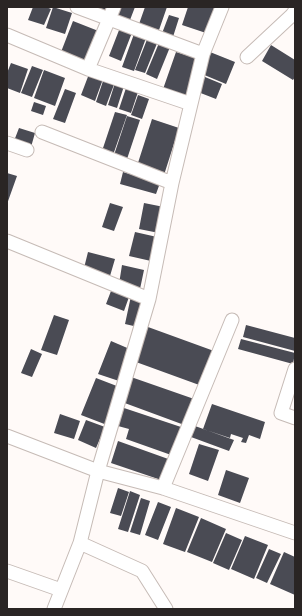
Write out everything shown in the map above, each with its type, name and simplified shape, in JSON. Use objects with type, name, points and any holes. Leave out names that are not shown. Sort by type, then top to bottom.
[{"type":"street","points":[[77,7],[112,13],[203,54]]},
{"type":"street","points":[[54,609],[80,543],[98,471],[148,299],[172,183],[203,54],[222,7]]},
{"type":"street","points":[[247,57],[295,11]]},
{"type":"street","points":[[88,69],[112,13]]},
{"type":"street","points":[[7,35],[88,69],[191,104]]},
{"type":"street","points":[[42,132],[172,183]]},
{"type":"street","points":[[7,143],[27,150]]},
{"type":"street","points":[[7,241],[148,299]]},
{"type":"street","points":[[164,488],[232,320]]},
{"type":"street","points":[[295,369],[281,413],[295,418]]},
{"type":"street","points":[[7,436],[98,471],[164,488],[295,533]]},
{"type":"street","points":[[80,543],[142,570],[166,609]]},
{"type":"street","points":[[7,571],[61,590]]},
{"type":"building","points":[[33,7],[46,7],[51,9],[44,25],[28,20]]},
{"type":"building","points":[[53,7],[72,13],[65,34],[46,28]]},
{"type":"building","points":[[97,7],[110,7],[107,12]]},
{"type":"building","points":[[119,7],[135,7],[130,20],[116,15]]},
{"type":"building","points":[[145,7],[167,7],[159,30],[139,24]]},
{"type":"building","points":[[188,7],[216,7],[206,33],[182,25]]},
{"type":"building","points":[[169,15],[179,18],[172,40],[161,36]]},
{"type":"building","points":[[73,21],[101,32],[88,63],[61,52]]},
{"type":"building","points":[[121,25],[133,30],[121,61],[109,56]]},
{"type":"building","points":[[134,34],[146,38],[134,71],[122,67]]},
{"type":"building","points":[[148,37],[158,41],[145,73],[135,70]]},
{"type":"building","points":[[159,43],[170,47],[157,79],[146,74]]},
{"type":"building","points":[[271,45],[295,60],[295,77],[293,80],[262,61]]},
{"type":"building","points":[[176,52],[199,59],[185,98],[162,92]]},
{"type":"building","points":[[210,52],[235,62],[226,84],[202,74]]},
{"type":"building","points":[[11,63],[28,69],[20,93],[7,88],[7,73]]},
{"type":"building","points":[[32,66],[43,70],[32,97],[21,93]]},
{"type":"building","points":[[44,70],[65,78],[55,106],[34,98]]},
{"type":"building","points":[[89,74],[103,79],[95,101],[81,95]]},
{"type":"building","points":[[205,77],[222,84],[216,99],[198,92]]},
{"type":"building","points":[[104,78],[115,82],[106,106],[96,102]]},
{"type":"building","points":[[115,83],[124,86],[117,108],[108,105]]},
{"type":"building","points":[[126,88],[138,92],[131,113],[119,109]]},
{"type":"building","points":[[65,89],[76,93],[65,123],[53,119]]},
{"type":"building","points":[[138,95],[149,99],[142,119],[131,115]]},
{"type":"building","points":[[34,102],[46,106],[43,115],[31,111]]},
{"type":"building","points":[[115,112],[127,115],[113,155],[102,151]]},
{"type":"building","points":[[127,116],[140,120],[127,159],[114,155]]},
{"type":"building","points":[[152,119],[179,128],[164,175],[137,166]]},
{"type":"building","points":[[19,128],[35,133],[31,147],[14,141]]},
{"type":"building","points":[[123,172],[160,183],[156,194],[120,184]]},
{"type":"building","points":[[7,173],[17,176],[7,204]]},
{"type":"building","points":[[110,203],[123,207],[114,231],[102,227]]},
{"type":"building","points":[[144,203],[164,207],[159,233],[139,229]]},
{"type":"building","points":[[135,232],[157,237],[151,261],[129,256]]},
{"type":"building","points":[[88,252],[115,259],[110,276],[84,268]]},
{"type":"building","points":[[122,265],[144,270],[140,289],[119,284]]},
{"type":"building","points":[[111,291],[129,297],[124,311],[106,304]]},
{"type":"building","points":[[131,296],[146,299],[138,327],[125,324]]},
{"type":"building","points":[[54,315],[69,320],[57,355],[41,350]]},
{"type":"building","points":[[246,325],[295,338],[295,351],[243,337]]},
{"type":"building","points":[[148,327],[214,351],[202,386],[136,362]]},
{"type":"building","points":[[241,339],[295,353],[293,364],[238,349]]},
{"type":"building","points":[[111,341],[132,350],[122,382],[98,374]]},
{"type":"building","points":[[31,349],[42,354],[32,377],[21,373]]},
{"type":"building","points":[[131,377],[197,400],[187,426],[122,402]]},
{"type":"building","points":[[96,378],[122,388],[107,425],[81,415]]},
{"type":"building","points":[[212,404],[265,422],[260,439],[249,435],[246,443],[241,442],[243,438],[231,434],[230,438],[203,429]]},
{"type":"building","points":[[124,408],[184,428],[174,456],[126,439],[129,429],[118,426]]},
{"type":"building","points":[[60,414],[80,421],[74,439],[54,433]]},
{"type":"building","points":[[86,420],[105,427],[96,448],[78,440]]},
{"type":"building","points":[[195,426],[234,440],[229,451],[191,437]]},
{"type":"building","points":[[118,441],[171,460],[164,481],[111,463]]},
{"type":"building","points":[[199,444],[219,450],[208,481],[189,474]]},
{"type":"building","points":[[226,470],[249,478],[240,503],[218,495]]},
{"type":"building","points":[[118,488],[129,492],[121,516],[110,513]]},
{"type":"building","points":[[130,491],[140,495],[128,532],[118,529]]},
{"type":"building","points":[[141,498],[150,501],[140,535],[130,532]]},
{"type":"building","points":[[158,502],[171,507],[158,540],[145,535]]},
{"type":"building","points":[[176,508],[199,517],[185,552],[163,544]]},
{"type":"building","points":[[201,518],[226,529],[212,562],[187,552]]},
{"type":"building","points":[[226,533],[242,540],[229,570],[213,563]]},
{"type":"building","points":[[245,536],[268,545],[254,579],[231,569]]},
{"type":"building","points":[[269,549],[281,554],[267,583],[256,578]]},
{"type":"building","points":[[284,552],[295,557],[295,595],[270,584]]}]
